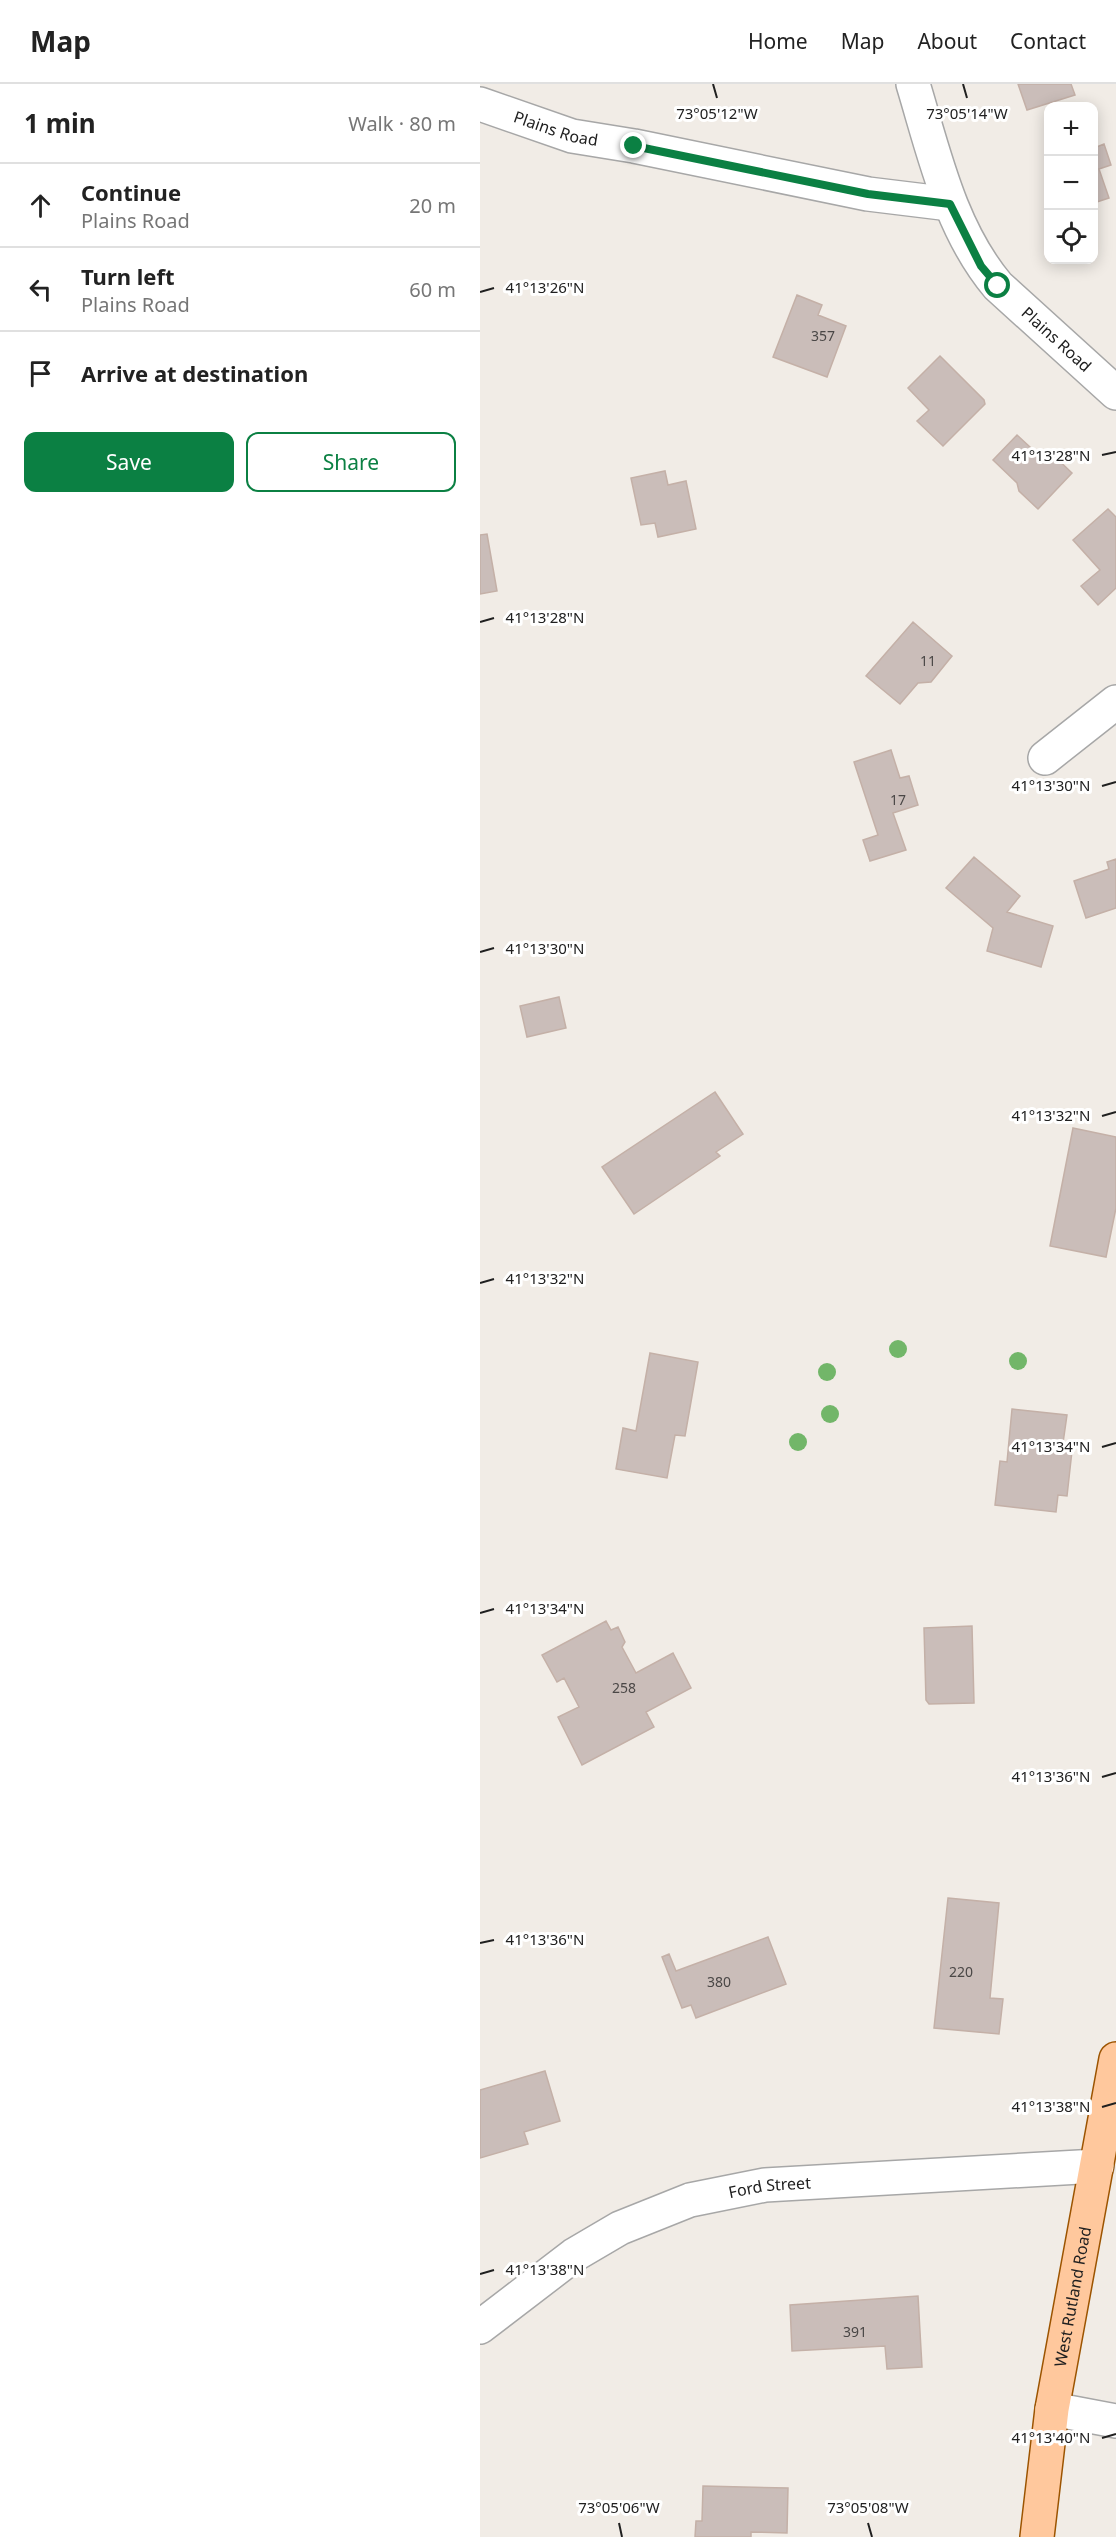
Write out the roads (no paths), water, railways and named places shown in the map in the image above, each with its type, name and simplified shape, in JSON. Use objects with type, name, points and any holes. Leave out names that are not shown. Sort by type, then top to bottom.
[{"type":"main road","name":"West Rutland Road","points":[[1037,2537],[1052,2409],[1116,2059]]},
{"type":"street","points":[[913,84],[950,204]]},
{"type":"street","name":"Plains Road","points":[[480,104],[572,136],[634,146],[868,194],[950,204],[981,266],[998,286],[1116,393]]},
{"type":"street","points":[[1045,758],[1116,702]]},
{"type":"street","name":"Ford Street","points":[[480,2327],[574,2255],[620,2228],[690,2200],[765,2185],[1097,2166]]},
{"type":"street","points":[[1052,2409],[1116,2421]]}]
